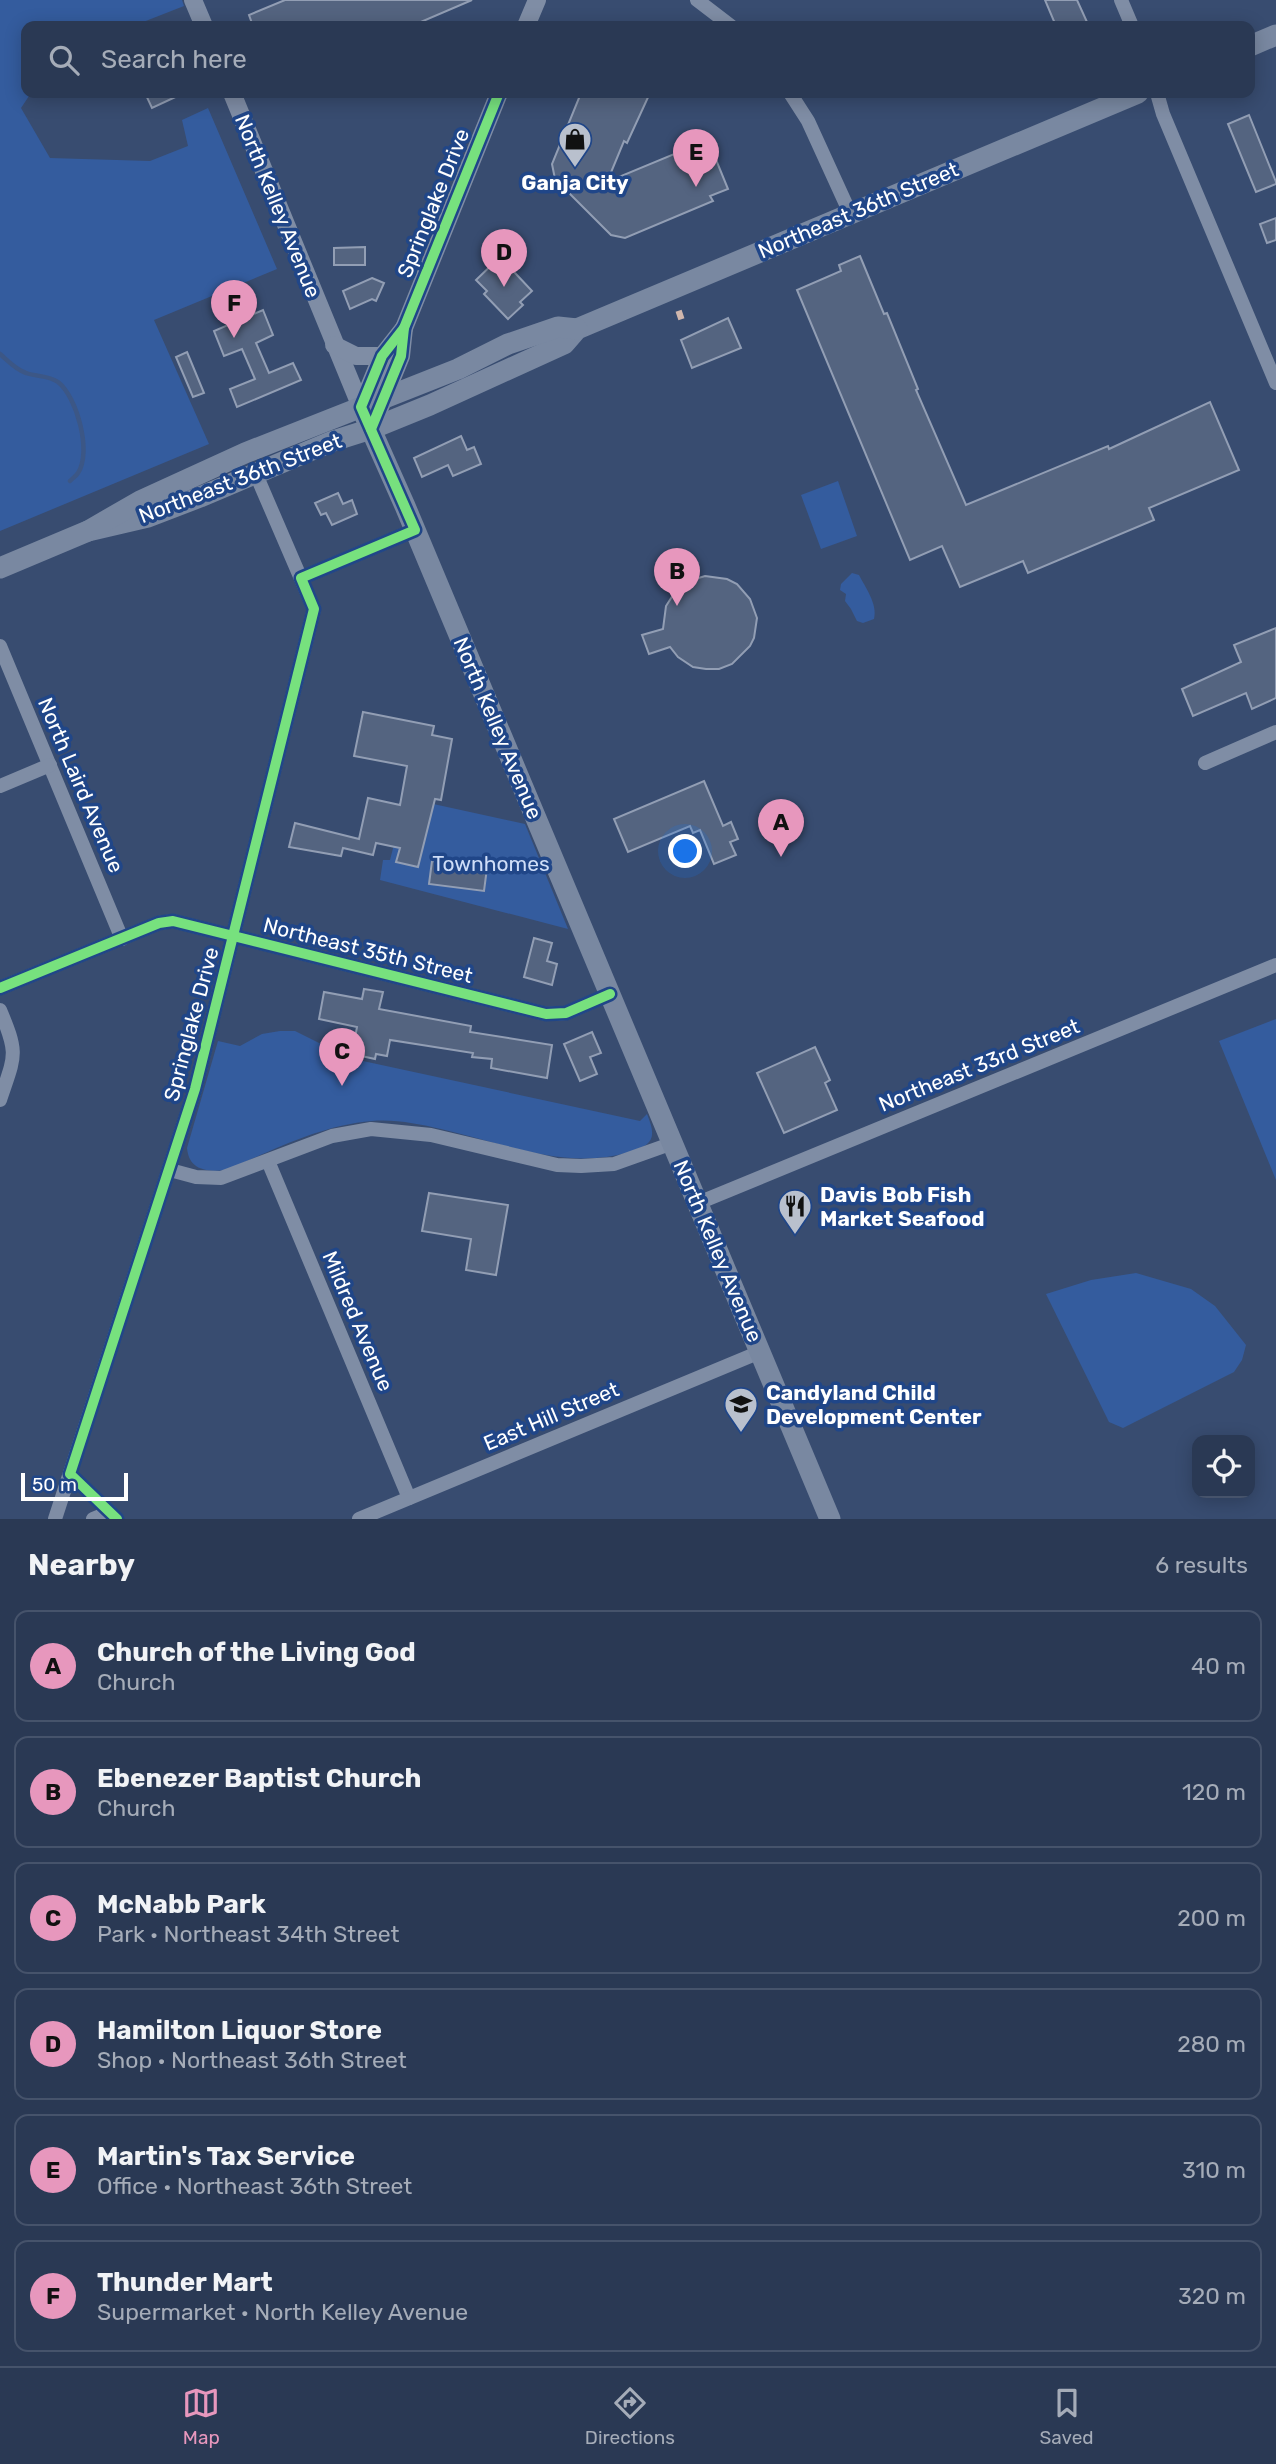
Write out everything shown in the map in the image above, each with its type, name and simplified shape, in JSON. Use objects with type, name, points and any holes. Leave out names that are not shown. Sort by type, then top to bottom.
[{"type":"main road","points":[[1255,44],[1276,35]]},
{"type":"main road","name":"Northeast 36th Street","points":[[0,568],[88,531],[148,517],[361,407],[458,369],[508,344],[558,327],[577,328],[1126,98]]},
{"type":"main road","name":"Northeast 36th Street","points":[[250,463],[371,429],[554,349],[564,344],[577,328]]},
{"type":"main road","name":"North Kelley Avenue","points":[[361,407],[830,1519]]},
{"type":"street","points":[[192,0],[202,21]]},
{"type":"street","points":[[528,21],[537,0]]},
{"type":"street","points":[[697,0],[724,21]]},
{"type":"street","points":[[1121,0],[1130,21]]},
{"type":"street","name":"North Kelley Avenue","points":[[234,98],[361,407]]},
{"type":"street","name":"Springlake Drive","points":[[371,429],[401,356],[404,328],[497,98]]},
{"type":"street","points":[[793,98],[808,121],[850,213]]},
{"type":"street","points":[[1158,98],[1276,383]]},
{"type":"street","name":"Springlake Drive","points":[[361,407],[382,356],[404,328]]},
{"type":"street","points":[[334,345],[356,356],[382,356]]},
{"type":"street","name":"Springlake Drive","points":[[55,1519],[195,1089],[314,609],[250,463]]},
{"type":"street","points":[[301,578],[415,530]]},
{"type":"street","name":"North Laird Avenue","points":[[0,646],[122,939]]},
{"type":"street","points":[[1205,762],[1276,733]]},
{"type":"street","points":[[0,786],[50,765]]},
{"type":"street","name":"Northeast 35th Street","points":[[0,988],[159,923],[173,921],[547,1014],[566,1013],[610,994]]},
{"type":"street","name":"Northeast 33rd Street","points":[[698,1203],[1276,965]]},
{"type":"street","points":[[0,1010],[12,1038],[14,1051],[0,1100]]},
{"type":"street","points":[[170,1170],[215,1180],[235,1175],[332,1136],[371,1129],[431,1135],[537,1161],[569,1166],[614,1164],[673,1143]]},
{"type":"street","name":"Mildred Avenue","points":[[268,1161],[409,1498]]},
{"type":"street","name":"East Hill Street","points":[[359,1519],[760,1352]]},
{"type":"street","points":[[69,1474],[114,1516]]},
{"type":"street","points":[[93,1519],[114,1516]]},
{"type":"green space","points":[[0,0],[182,0],[184,6],[146,21],[21,21],[21,98],[28,98],[21,108],[50,158],[150,161],[188,146],[182,120],[208,108],[277,269],[154,320],[209,444],[0,531]]},
{"type":"green space","points":[[838,481],[857,536],[821,549],[801,495]]},
{"type":"green space","points":[[852,573],[859,575],[874,607],[874,619],[863,623],[857,621],[845,601],[846,594],[840,590],[841,584]]},
{"type":"green space","name":"Townhomes","points":[[406,798],[525,824],[568,929],[380,880],[383,860],[390,860]]},
{"type":"green space","points":[[1276,1019],[1276,1180],[1219,1041]]},
{"type":"green space","points":[[295,1031],[349,1058],[640,1121],[647,1114],[652,1129],[651,1139],[629,1152],[606,1157],[558,1157],[416,1124],[372,1121],[316,1133],[227,1170],[213,1171],[196,1166],[191,1161],[187,1148],[218,1041],[240,1046],[262,1034]]},
{"type":"green space","points":[[1136,1273],[1191,1289],[1215,1306],[1246,1345],[1242,1360],[1234,1372],[1123,1428],[1109,1422],[1046,1294],[1091,1280]]},
{"type":"building","points":[[285,0],[472,0],[423,21],[251,21],[249,15]]},
{"type":"building","points":[[1045,0],[1077,0],[1087,21],[1054,21]]},
{"type":"building","points":[[147,98],[173,98],[152,108]]},
{"type":"building","points":[[579,98],[648,98],[627,143],[624,141],[607,182],[708,140],[728,189],[710,196],[713,201],[625,238],[611,235],[555,179],[552,164]]},
{"type":"building","points":[[1249,115],[1276,182],[1256,192],[1228,124]]},
{"type":"building","points":[[1276,218],[1276,240],[1267,243],[1260,224]]},
{"type":"building","points":[[365,247],[365,265],[334,265],[334,248]]},
{"type":"building","points":[[860,256],[884,314],[887,313],[918,389],[916,390],[966,505],[1108,446],[1109,449],[1210,402],[1239,470],[1149,508],[1154,520],[1028,573],[1023,561],[960,587],[942,546],[910,560],[797,290],[841,271],[839,265]]},
{"type":"building","points":[[500,257],[532,291],[520,302],[523,305],[508,319],[484,294],[487,291],[476,280]]},
{"type":"building","points":[[372,278],[384,283],[376,301],[372,299],[350,309],[343,291]]},
{"type":"building","points":[[263,310],[273,335],[256,343],[269,373],[293,363],[301,380],[237,407],[230,389],[255,379],[242,349],[224,356],[214,331]]},
{"type":"building","points":[[728,318],[741,348],[692,368],[681,340]]},
{"type":"building","points":[[187,352],[204,393],[193,397],[176,357]]},
{"type":"building","points":[[461,436],[467,450],[474,447],[481,464],[453,476],[448,465],[422,477],[414,458]]},
{"type":"building","points":[[338,493],[343,504],[352,500],[357,514],[332,525],[326,513],[321,515],[315,503]]},
{"type":"building","points":[[705,576],[727,579],[737,584],[750,599],[757,618],[750,646],[732,664],[719,669],[693,667],[678,657],[670,647],[649,654],[642,635],[663,629],[666,606],[675,592],[692,580]]},
{"type":"building","points":[[1276,628],[1276,698],[1252,709],[1246,693],[1193,716],[1182,689],[1241,662],[1234,645]]},
{"type":"building","points":[[363,712],[434,726],[432,735],[452,739],[441,800],[435,799],[418,867],[396,862],[400,848],[376,843],[373,855],[343,848],[341,856],[289,847],[295,823],[359,839],[368,798],[400,805],[407,766],[354,756]]},
{"type":"building","points":[[704,781],[723,826],[731,822],[738,839],[730,842],[736,855],[714,864],[700,830],[693,833],[690,826],[628,852],[614,819]]},
{"type":"building","points":[[432,861],[487,868],[484,891],[429,884]]},
{"type":"building","points":[[534,938],[552,943],[547,961],[557,964],[552,985],[524,977]]},
{"type":"building","points":[[364,989],[383,992],[379,1009],[471,1026],[470,1032],[552,1045],[547,1078],[491,1068],[492,1059],[472,1057],[473,1053],[390,1040],[387,1056],[376,1054],[375,1059],[352,1054],[357,1027],[319,1019],[324,992],[362,999]]},
{"type":"building","points":[[592,1032],[601,1053],[590,1057],[597,1074],[580,1081],[564,1044]]},
{"type":"building","points":[[815,1047],[830,1080],[825,1083],[837,1110],[784,1133],[757,1073]]},
{"type":"building","points":[[429,1193],[508,1205],[496,1275],[466,1270],[471,1239],[422,1231]]},
{"type":"waterway","points":[[0,354],[22,372],[50,378],[65,389],[76,412],[83,439],[82,464],[70,481]]},
{"type":"marked path","points":[[677,316],[683,314]]},
{"type":"cycle path","points":[[371,429],[401,356],[404,328],[497,98]]},
{"type":"cycle path","points":[[117,1519],[70,1474],[195,1089],[314,609],[301,578],[415,530],[361,407],[382,356],[404,328]]},
{"type":"cycle path","points":[[0,988],[159,923],[173,921],[546,1014],[566,1013],[610,994]]},
{"type":"place","name":"Ganja City","points":[[575,169]]},
{"type":"place","name":"Martin's Tax Service","points":[[696,187]]},
{"type":"place","name":"Hamilton Liquor Store","points":[[504,287]]},
{"type":"place","name":"Thunder Mart","points":[[234,338]]},
{"type":"place","name":"Ebenezer Baptist Church","points":[[677,606]]},
{"type":"place","name":"Church of the Living God","points":[[781,857]]},
{"type":"place","name":"McNabb Park","points":[[342,1086]]},
{"type":"place","name":"Davis Bob Fish Market Seafood","points":[[795,1236]]},
{"type":"place","name":"Candyland Child Development Center","points":[[741,1434]]}]
